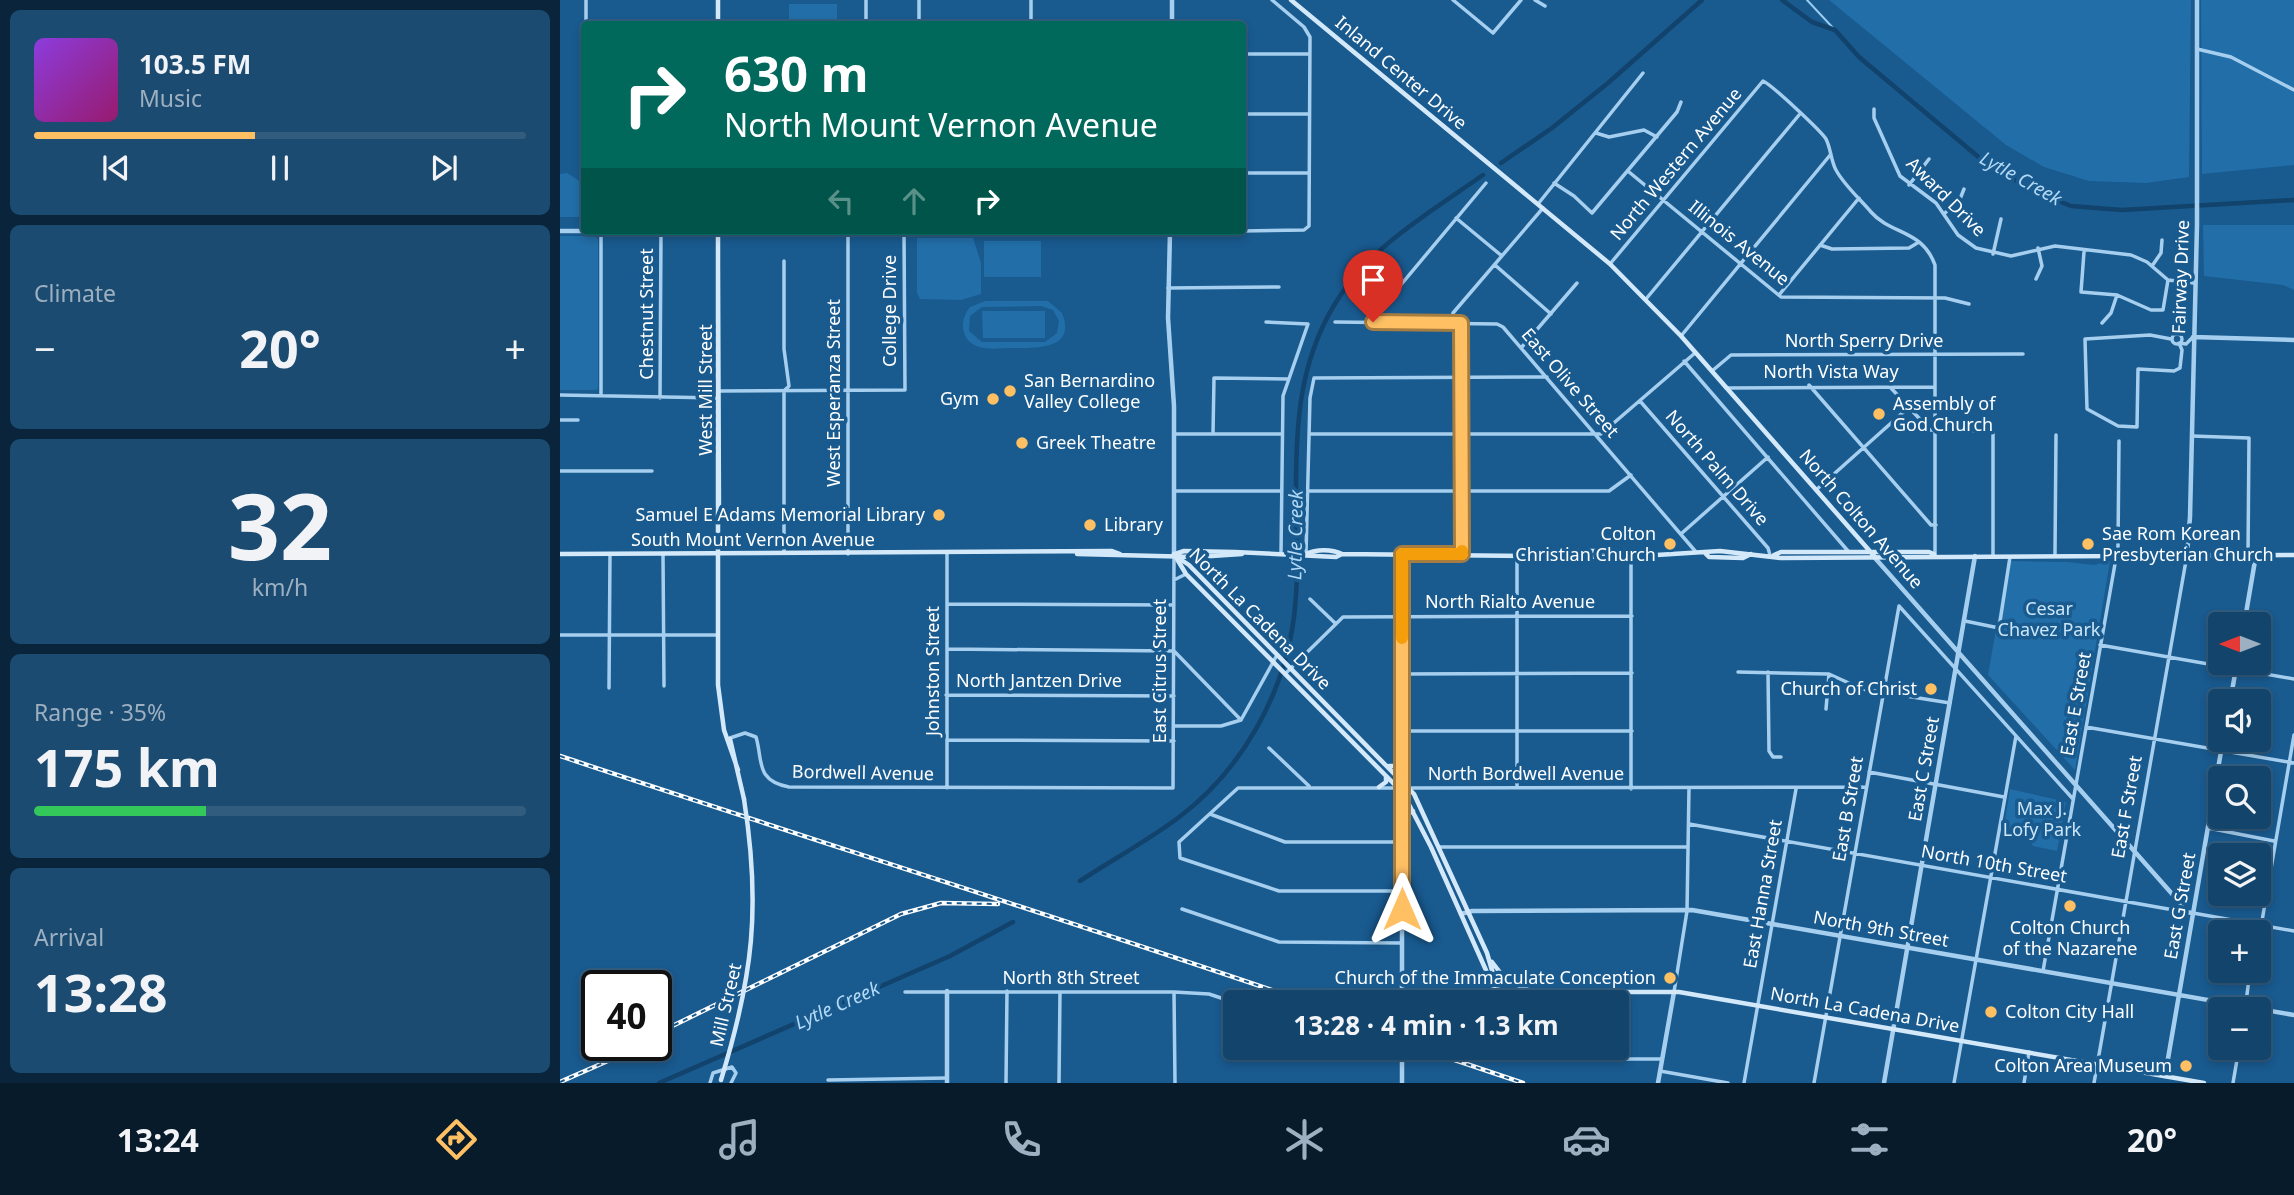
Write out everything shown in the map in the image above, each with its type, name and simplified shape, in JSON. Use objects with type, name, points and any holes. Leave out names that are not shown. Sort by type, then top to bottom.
[{"type":"main road","points":[[718,0],[718,21]]},
{"type":"main road","name":"Inland Center Drive","points":[[1291,0],[1493,167]]},
{"type":"main road","name":"North Colton Avenue","points":[[1493,167],[1610,264],[1646,299],[1875,558]]},
{"type":"main road","name":"West Mill Street","points":[[718,235],[719,696],[724,725],[738,770]]},
{"type":"main road","name":"West Mill Street","points":[[718,261],[718,398]]},
{"type":"main road","name":"South Mount Vernon Avenue","points":[[560,554],[1082,556],[1174,554],[1184,551],[1336,557],[1342,554],[1563,555],[1571,551],[1625,551],[1632,555],[1706,554],[1720,551],[1772,555]]},
{"type":"main road","points":[[1772,555],[1781,552],[1848,551],[1929,552],[1935,555]]},
{"type":"main road","points":[[1772,555],[1781,558],[1875,558],[1935,555],[2116,555],[2121,552],[2181,551],[2186,555],[2294,555]]},
{"type":"main road","name":"North La Cadena Drive","points":[[1174,554],[1185,574],[1401,789],[1414,811],[1497,990]]},
{"type":"main road","name":"North La Cadena Drive","points":[[1174,554],[1185,561],[1410,788],[1487,953],[1499,984],[1498,990]]},
{"type":"main road","points":[[1209,598],[1216,592]]},
{"type":"main road","name":"West Mill Street","points":[[724,725],[730,738],[744,799],[754,872],[754,932]]},
{"type":"main road","points":[[1352,740],[1357,734]]},
{"type":"main road","points":[[1389,766],[1396,766],[1402,760]]},
{"type":"main road","points":[[1379,788],[1386,782],[1386,775]]},
{"type":"main road","points":[[1402,817],[1414,811]]},
{"type":"main road","name":"Mill Street","points":[[721,1081],[746,993],[754,932]]},
{"type":"main road","points":[[1487,953],[1505,979],[1528,990]]},
{"type":"main road","name":"North La Cadena Drive","points":[[1629,992],[1674,992],[1758,1005],[2204,1083]]},
{"type":"street","points":[[586,0],[586,21]]},
{"type":"street","points":[[866,0],[866,21]]},
{"type":"street","points":[[919,0],[919,21]]},
{"type":"street","points":[[1031,0],[1031,21]]},
{"type":"street","points":[[1172,0],[1172,21]]},
{"type":"street","points":[[1246,231],[1308,229],[1308,32],[1272,0]]},
{"type":"street","points":[[1453,0],[1493,33],[1521,0]]},
{"type":"street","points":[[1535,0],[1545,6]]},
{"type":"street","name":"Fairway Drive","points":[[2186,555],[2197,225],[2197,0]]},
{"type":"street","points":[[2197,48],[2231,57],[2294,90]]},
{"type":"street","points":[[1246,54],[1310,54]]},
{"type":"street","points":[[1451,323],[1453,313],[1495,265],[1554,183],[1643,74]]},
{"type":"street","name":"North Western Avenue","points":[[1610,264],[1763,81],[1775,89],[1799,115]]},
{"type":"street","points":[[1554,183],[1574,196],[1591,213],[1629,172],[1681,102]]},
{"type":"street","name":"Award Drive","points":[[1874,109],[1874,118],[1888,154],[1909,185],[1945,213],[1964,241],[1993,254],[2011,256],[2055,246],[2084,252],[2130,255],[2152,266],[2168,280]]},
{"type":"street","points":[[1246,114],[1309,114]]},
{"type":"street","points":[[1646,299],[1799,115],[1826,138],[1837,172],[1859,198],[1878,218],[1906,231],[1919,242],[1935,265],[1935,555]]},
{"type":"street","points":[[1596,133],[1609,137],[1644,130],[1657,137]]},
{"type":"street","points":[[1681,336],[1831,154]]},
{"type":"street","points":[[1909,185],[1929,159]]},
{"type":"street","name":"Illinois Avenue","points":[[1629,172],[1779,295],[1790,299],[1954,298],[1969,304]]},
{"type":"street","points":[[1246,173],[1309,173]]},
{"type":"street","points":[[1373,322],[1374,317],[1486,183]]},
{"type":"street","points":[[1945,213],[1961,199],[1964,189]]},
{"type":"street","points":[[1779,295],[1859,198]]},
{"type":"street","points":[[1456,218],[1502,256]]},
{"type":"street","points":[[1993,254],[2001,219]]},
{"type":"street","points":[[560,231],[581,231]]},
{"type":"street","points":[[601,235],[601,394]]},
{"type":"street","name":"Chestnut Street","points":[[660,398],[661,235]]},
{"type":"street","name":"West Esperanza Street","points":[[848,235],[848,554]]},
{"type":"street","name":"College Drive","points":[[848,391],[905,390],[904,235]]},
{"type":"street","points":[[1171,235],[1168,288],[1174,434],[1174,554]]},
{"type":"street","points":[[2152,266],[2161,253],[2162,240]]},
{"type":"street","points":[[1820,246],[1832,249],[1909,248],[1919,242]]},
{"type":"street","points":[[2036,279],[2042,266],[2038,248]]},
{"type":"street","points":[[2084,252],[2081,292],[2117,295],[2151,310],[2162,310],[2168,280],[2194,283]]},
{"type":"street","points":[[784,261],[784,349],[790,379],[789,386],[784,390]]},
{"type":"street","points":[[1495,265],[1551,314]]},
{"type":"street","points":[[1521,348],[1577,283]]},
{"type":"street","points":[[1168,288],[1279,287]]},
{"type":"street","points":[[2102,323],[2113,309],[2117,295]]},
{"type":"street","points":[[1266,322],[1308,324],[1308,331],[1283,396],[1281,554]]},
{"type":"street","name":"East Olive Street","points":[[1335,322],[1497,324],[1547,377],[1682,533],[1696,554]]},
{"type":"street","points":[[1461,323],[1462,554]]},
{"type":"street","points":[[2171,339],[2174,334],[2193,338],[2294,340]]},
{"type":"street","points":[[2180,335],[2179,343],[2182,350],[2180,368],[2174,371],[2138,369],[2137,427],[2118,426],[2087,409],[2085,339],[2150,335],[2171,339],[2174,343],[2179,343],[2186,344],[2193,338]]},
{"type":"street","points":[[1309,434],[1601,434],[1695,353]]},
{"type":"street","name":"North Sperry Drive","points":[[1712,371],[1731,355],[2023,354]]},
{"type":"street","name":"North Colton Avenue","points":[[1684,361],[1848,551]]},
{"type":"street","points":[[1306,554],[1309,434],[1314,378],[1547,377]]},
{"type":"street","points":[[1213,434],[1214,378],[1288,379]]},
{"type":"street","points":[[1808,385],[1931,524],[1936,525]]},
{"type":"street","name":"North Vista Way","points":[[1726,388],[1808,385],[1936,387]]},
{"type":"street","points":[[1890,387],[1927,428],[1993,431],[1993,555]]},
{"type":"street","points":[[720,390],[848,391]]},
{"type":"street","points":[[784,390],[784,554]]},
{"type":"street","points":[[560,395],[718,398]]},
{"type":"street","name":"North Palm Drive","points":[[1640,401],[1772,555]]},
{"type":"street","points":[[1816,490],[1908,408]]},
{"type":"street","points":[[560,420],[578,420]]},
{"type":"street","points":[[1174,434],[1281,434]]},
{"type":"street","points":[[2055,554],[2056,435]]},
{"type":"street","points":[[2192,436],[2248,436],[2248,555]]},
{"type":"street","name":"East E Street","points":[[2043,971],[2116,555],[2119,440]]},
{"type":"street","points":[[1682,533],[1768,457]]},
{"type":"street","points":[[560,471],[652,471]]},
{"type":"street","points":[[1308,491],[1609,491],[1631,475]]},
{"type":"street","points":[[1174,491],[1282,491]]},
{"type":"street","points":[[609,688],[610,554]]},
{"type":"street","points":[[663,554],[664,686]]},
{"type":"street","name":"Johnston Street","points":[[947,554],[947,788]]},
{"type":"street","name":"East Citrus Street","points":[[947,788],[1173,788],[1174,554]]},
{"type":"street","points":[[1402,554],[1402,990]]},
{"type":"street","points":[[1517,555],[1517,788]]},
{"type":"street","points":[[1631,789],[1632,555]]},
{"type":"street","name":"East C Street","points":[[1884,1083],[1975,555]]},
{"type":"street","points":[[1965,621],[1999,628],[2010,555]]},
{"type":"street","name":"East F Street","points":[[2094,1083],[2186,555]]},
{"type":"street","points":[[2246,612],[2256,555]]},
{"type":"street","name":"North Colton Avenue","points":[[1875,558],[2182,904],[2185,912]]},
{"type":"street","points":[[1174,580],[1185,574]]},
{"type":"street","points":[[1285,674],[1336,624],[1310,599]]},
{"type":"street","points":[[947,604],[1174,605]]},
{"type":"street","name":"North Colton Avenue","points":[[1899,606],[2073,799]]},
{"type":"street","name":"East B Street","points":[[1814,1083],[1899,606]]},
{"type":"street","name":"North Rialto Avenue","points":[[1336,624],[1343,617],[1632,616]]},
{"type":"street","points":[[560,635],[718,635]]},
{"type":"street","points":[[2100,645],[2208,662]]},
{"type":"street","points":[[947,649],[1174,650],[1241,720]]},
{"type":"street","points":[[1174,726],[1221,726],[1241,720],[1279,656]]},
{"type":"street","points":[[1738,672],[1829,674],[1847,684],[1950,703]]},
{"type":"street","points":[[1768,672],[1769,751],[1773,757],[1781,757]]},
{"type":"street","points":[[1402,674],[1632,673]]},
{"type":"street","points":[[1826,709],[1829,674]]},
{"type":"street","points":[[2272,674],[2294,679]]},
{"type":"street","name":"North Jantzen Drive","points":[[946,695],[1174,696]]},
{"type":"street","points":[[2086,727],[2208,749]]},
{"type":"street","points":[[1402,731],[1632,730]]},
{"type":"street","name":"Bordwell Avenue","points":[[730,738],[745,733],[756,737],[762,770],[782,786],[947,788]]},
{"type":"street","points":[[2271,867],[2292,763],[2294,735]]},
{"type":"street","points":[[1954,1083],[2016,736]]},
{"type":"street","points":[[947,740],[1174,741]]},
{"type":"street","points":[[1269,748],[1309,786]]},
{"type":"street","points":[[2227,752],[2292,763]]},
{"type":"street","points":[[1869,772],[2004,797]]},
{"type":"street","name":"North Bordwell Avenue","points":[[1210,814],[1238,788],[1866,787]]},
{"type":"street","points":[[1658,1083],[1687,911],[1689,788]]},
{"type":"street","name":"East Hanna Street","points":[[1744,1083],[1796,788]]},
{"type":"street","points":[[1402,842],[1284,842],[1210,814],[1178,842],[1180,858],[1279,891],[1402,891]]},
{"type":"street","name":"North 10th Street","points":[[1689,824],[2230,920]]},
{"type":"street","name":"East G Street","points":[[2165,1076],[2208,828]]},
{"type":"street","points":[[2213,829],[2276,841]]},
{"type":"street","points":[[1431,847],[1688,847]]},
{"type":"street","points":[[1182,909],[1279,942],[1402,943]]},
{"type":"street","name":"North 9th Street","points":[[1461,914],[1468,911],[1687,911],[2208,1001]]},
{"type":"street","name":"North 10th Street","points":[[2271,927],[2294,931]]},
{"type":"street","points":[[828,1080],[947,1081],[947,991]]},
{"type":"street","points":[[1006,1083],[1007,991]]},
{"type":"street","name":"North 8th Street","points":[[905,992],[1174,992],[1209,994],[1223,999]]},
{"type":"street","points":[[1059,1083],[1060,992]]},
{"type":"street","points":[[1174,992],[1175,1083]]},
{"type":"street","name":"North 9th Street","points":[[2271,1012],[2294,1015]]},
{"type":"street","points":[[2024,1083],[2029,1052]]},
{"type":"street","points":[[1629,1059],[1662,1059]]},
{"type":"street","points":[[1402,1060],[1402,1083]]},
{"type":"street","points":[[2233,1083],[2237,1060]]},
{"type":"street","points":[[710,1083],[711,1074],[732,1067],[736,1073],[731,1083]]},
{"type":"street","points":[[1660,1071],[1728,1083]]},
{"type":"street","points":[[2163,1083],[2165,1076]]},
{"type":"green space","points":[[1829,0],[2191,0],[2189,177],[2146,183],[2089,181],[2044,167],[2006,145]]},
{"type":"green space","points":[[2201,0],[2294,0],[2294,165],[2202,174]]},
{"type":"green space","points":[[789,4],[837,4],[837,21],[789,21]]},
{"type":"green space","points":[[567,173],[581,182],[581,217],[560,217],[560,174]]},
{"type":"green space","points":[[2203,225],[2294,225],[2294,290],[2283,285],[2204,276]]},
{"type":"green space","points":[[560,236],[595,236],[598,239],[596,390],[560,390]]},
{"type":"green space","points":[[917,238],[973,238],[981,263],[981,294],[961,300],[920,299],[917,293]]},
{"type":"green space","points":[[984,241],[1041,241],[1041,277],[984,277]]},
{"type":"green space","points":[[985,301],[1048,301],[1062,313],[1064,334],[1059,340],[1042,347],[979,347],[968,340],[963,330],[964,318],[970,307]],"holes":[[[1041,306],[1053,310],[1059,321],[1057,333],[1045,342],[982,342],[969,331],[970,316],[982,307]]]},
{"type":"green space","points":[[982,311],[1045,311],[1045,338],[983,338]]},
{"type":"green space","name":"Cesar Chavez Park","points":[[2008,561],[2094,565],[2110,561],[2075,770],[1988,675]]},
{"type":"green space","name":"Max J. Lofy Park","points":[[2010,789],[2066,802],[2057,851],[2033,846],[2028,836],[2004,827]]},
{"type":"waterway","name":"Lytle Creek","points":[[1501,163],[1552,128],[1608,83],[1702,0]]},
{"type":"waterway","name":"Lytle Creek","points":[[1782,0],[1812,22],[1835,30],[1859,57],[1988,165],[2038,193],[2071,206],[2122,210],[2294,200]]},
{"type":"waterway","name":"Lytle Creek","points":[[1807,0],[1835,30]]},
{"type":"waterway","name":"Lytle Creek","points":[[1080,881],[1178,818],[1201,799],[1240,754],[1256,729],[1281,675],[1294,617],[1299,419],[1306,373],[1322,329],[1347,286],[1381,249],[1483,175]]},
{"type":"waterway","name":"Lytle Creek","points":[[659,1083],[950,956],[1013,922]]},
{"type":"railway","points":[[560,756],[1271,990]]},
{"type":"railway","points":[[672,1026],[901,914],[941,903],[998,904]]},
{"type":"railway","points":[[1455,1060],[1523,1083]]},
{"type":"railway","points":[[560,1082],[608,1061]]},
{"type":"slow traffic","points":[[1402,638],[1402,554],[1462,554],[1462,551]]},
{"type":"place","name":"San Bernardino Valley College","points":[[1010,391]]},
{"type":"place","name":"Gym","points":[[993,399]]},
{"type":"place","name":"Assembly of God Church","points":[[1879,414]]},
{"type":"place","name":"Greek Theatre","points":[[1022,443]]},
{"type":"place","name":"Samuel E Adams Memorial Library","points":[[939,515]]},
{"type":"place","name":"Library","points":[[1090,525]]},
{"type":"place","name":"Colton Christian Church","points":[[1670,544]]},
{"type":"place","name":"Sae Rom Korean Presbyterian Church","points":[[2088,544]]},
{"type":"place","name":"Church of Christ","points":[[1931,689]]},
{"type":"place","name":"Colton Church of the Nazarene","points":[[2070,906]]},
{"type":"place","name":"Church of the Immaculate Conception","points":[[1670,978]]},
{"type":"place","name":"Colton City Hall","points":[[1991,1012]]},
{"type":"place","name":"Colton Area Museum","points":[[2186,1066]]},
{"type":"route","points":[[1373,322],[1461,323],[1462,554],[1402,554],[1402,909]]}]
